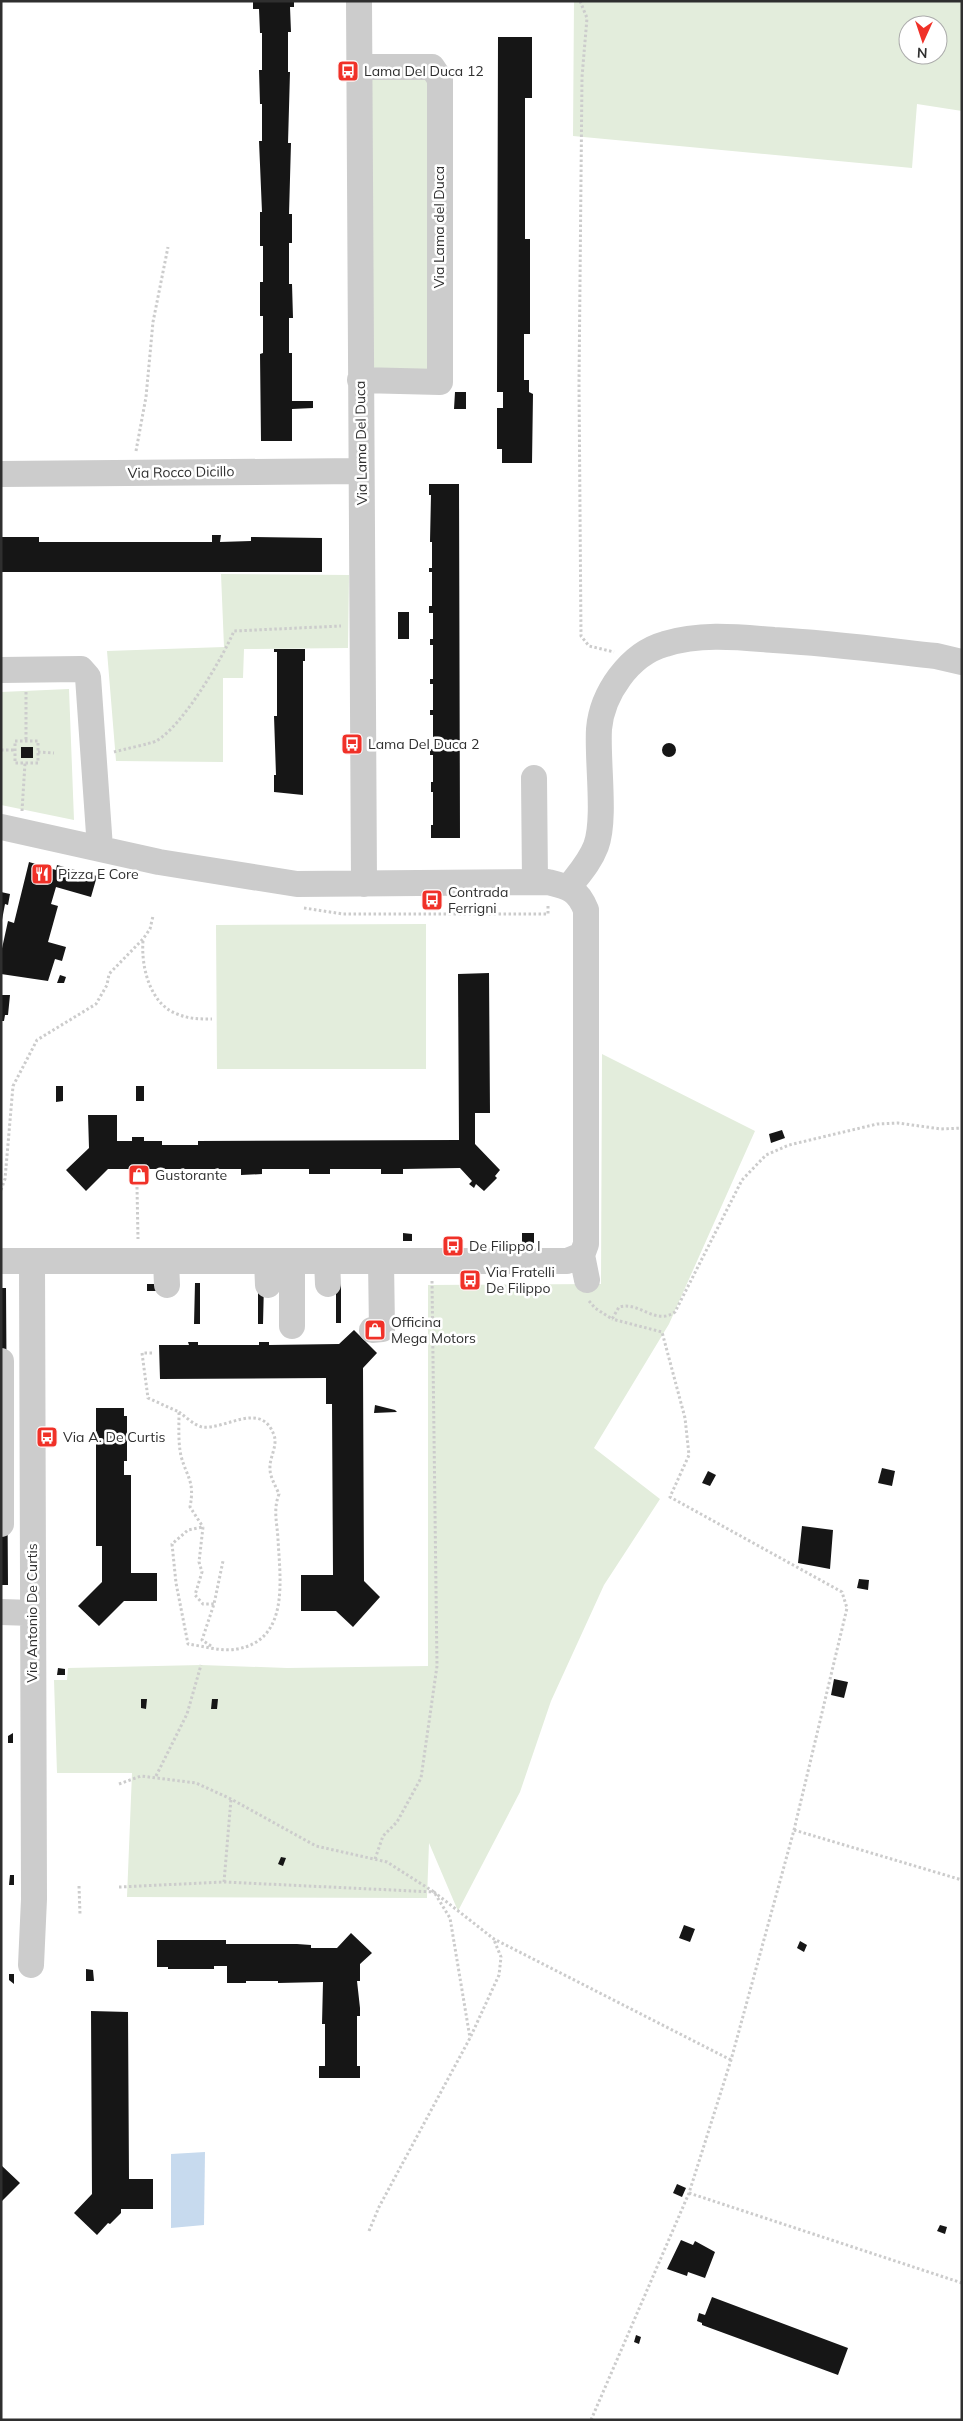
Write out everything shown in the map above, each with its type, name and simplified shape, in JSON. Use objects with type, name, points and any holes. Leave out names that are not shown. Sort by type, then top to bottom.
[{"type":"street","name":"Via Lama Del Duca","points":[[359,1],[364,884]]},
{"type":"street","name":"Via Lama del Duca","points":[[358,67],[432,67],[440,80],[440,382],[360,380]]},
{"type":"street","name":"Via Rocco Dicillo","points":[[1,474],[361,471]]},
{"type":"street","points":[[551,884],[589,861],[598,837],[599,729],[603,707],[614,685],[633,662],[663,644],[694,637],[808,642],[936,656],[962,662]]},
{"type":"street","points":[[14,670],[81,670],[88,677],[92,759],[100,848]]},
{"type":"street","points":[[534,778],[551,884]]},
{"type":"street","points":[[11,829],[212,872],[297,884],[551,884],[581,898],[586,910],[586,1244],[582,1255],[588,1280]]},
{"type":"street","points":[[1,1261],[32,1261],[92,1251],[154,1262],[213,1252],[275,1269],[516,1250],[567,1260],[582,1255]]},
{"type":"street","points":[[372,1330],[382,1330],[377,1260]]},
{"type":"street","name":"Via Antonio De Curtis","points":[[31,1965],[34,1906],[32,1261]]},
{"type":"street","points":[[275,1269],[292,1326]]},
{"type":"street","points":[[1,1361],[1,1524]]},
{"type":"street","points":[[1,1612],[32,1613]]},
{"type":"path","points":[[580,1],[586,18],[582,77],[579,364],[581,636],[589,646],[618,653],[633,662]]},
{"type":"path","points":[[132,473],[146,397],[153,322],[168,247]]},
{"type":"path","points":[[92,759],[156,741],[182,716],[222,658],[234,631],[364,625]]},
{"type":"path","points":[[14,670],[26,741]]},
{"type":"path","points":[[15,741],[38,741],[38,763],[15,763],[15,750],[15,741]]},
{"type":"path","points":[[1,750],[15,750]]},
{"type":"path","points":[[38,752],[54,753]]},
{"type":"path","points":[[11,829],[25,763]]},
{"type":"path","points":[[298,907],[343,914],[548,914],[551,884]]},
{"type":"path","points":[[1,1190],[5,1179],[13,1086],[37,1040],[96,1004],[107,985],[109,974],[143,939],[150,929],[153,916]]},
{"type":"path","points":[[143,939],[142,952],[147,975],[151,989],[159,1002],[175,1014],[190,1018],[212,1019]]},
{"type":"path","points":[[612,1319],[619,1308],[627,1305],[656,1317],[669,1316],[675,1312],[742,1180],[766,1155],[788,1145],[877,1124],[898,1123],[941,1129],[962,1128]]},
{"type":"path","points":[[137,1187],[154,1262]]},
{"type":"path","points":[[375,1859],[383,1836],[397,1822],[421,1778],[437,1666],[377,1260]]},
{"type":"path","points":[[588,1280],[590,1304],[612,1319],[662,1332],[685,1418],[689,1455],[670,1497],[842,1592],[847,1608],[794,1830],[731,2060],[688,2194],[591,2420]]},
{"type":"path","points":[[152,1353],[142,1353],[148,1398],[179,1412],[199,1426],[223,1425],[246,1417],[256,1417],[264,1422],[274,1434],[270,1471],[279,1494],[274,1508],[280,1572],[278,1606],[274,1623],[269,1632],[248,1646],[237,1649],[188,1644],[171,1554],[172,1544],[188,1530],[203,1527]]},
{"type":"path","points":[[179,1412],[179,1439],[182,1457],[190,1476],[193,1492],[190,1506],[203,1527],[198,1562],[202,1572],[195,1596],[202,1604],[214,1604]]},
{"type":"path","points":[[212,1647],[202,1640],[214,1604],[222,1561]]},
{"type":"path","points":[[156,1776],[187,1714],[201,1665]]},
{"type":"path","points":[[119,1784],[141,1776],[156,1776],[196,1783],[231,1799],[316,1846],[387,1862],[434,1892],[494,1940],[731,2060]]},
{"type":"path","points":[[224,1882],[231,1799]]},
{"type":"path","points":[[794,1830],[962,1880]]},
{"type":"path","points":[[119,1887],[224,1882],[434,1892]]},
{"type":"path","points":[[79,1886],[80,1914]]},
{"type":"path","points":[[434,1892],[450,1918],[470,2038]]},
{"type":"path","points":[[369,2231],[379,2207],[470,2038],[499,1975],[501,1957],[494,1940]]},
{"type":"path","points":[[688,2194],[962,2283]]},
{"type":"green space","points":[[574,1],[962,1],[962,111],[917,104],[912,168],[573,136]]},
{"type":"green space","points":[[369,80],[428,80],[430,371],[371,372]]},
{"type":"green space","points":[[221,574],[349,575],[348,648],[244,649],[243,678],[223,678],[223,762],[116,761],[107,651],[224,647]]},
{"type":"green space","points":[[69,689],[74,820],[1,805],[1,692]]},
{"type":"green space","points":[[426,924],[426,1069],[217,1069],[216,925]]},
{"type":"green space","points":[[602,1054],[755,1131],[669,1324],[594,1448],[660,1499],[604,1585],[551,1701],[520,1792],[458,1911],[429,1843],[427,1898],[127,1897],[132,1773],[57,1773],[54,1680],[67,1680],[68,1668],[201,1665],[287,1668],[428,1666],[428,1285],[601,1284]]},
{"type":"water","points":[[205,2152],[204,2225],[171,2228],[171,2154]]},
{"type":"building","points":[[253,1],[294,1],[294,7],[290,7],[291,32],[288,32],[288,72],[290,72],[288,143],[291,143],[289,214],[292,214],[292,243],[289,243],[289,284],[292,284],[293,318],[289,318],[289,353],[292,353],[292,401],[313,401],[313,408],[292,409],[292,441],[261,441],[260,354],[263,353],[263,316],[260,316],[260,282],[263,282],[263,246],[260,246],[260,212],[262,212],[259,141],[262,141],[262,104],[260,104],[259,70],[262,70],[262,33],[260,33],[259,9],[253,9]]},
{"type":"building","points":[[498,37],[532,37],[532,98],[525,98],[525,239],[530,239],[530,334],[524,334],[524,380],[529,380],[529,392],[533,394],[532,463],[502,463],[502,449],[497,449],[497,408],[503,408],[503,392],[497,392]]},
{"type":"building","points":[[455,392],[466,392],[466,409],[454,409]]},
{"type":"building","points":[[429,484],[459,484],[460,838],[431,838],[431,825],[433,825],[433,792],[431,792],[431,782],[433,782],[433,755],[430,755],[430,749],[433,749],[433,715],[430,715],[430,710],[433,710],[433,684],[430,684],[430,679],[433,679],[433,645],[430,645],[430,639],[433,639],[433,613],[429,613],[429,606],[432,606],[432,572],[429,572],[429,568],[432,568],[432,542],[430,542],[431,495],[429,495]]},
{"type":"building","points":[[212,535],[221,535],[220,542],[251,541],[251,537],[322,538],[322,572],[1,572],[1,537],[39,537],[39,542],[212,542]]},
{"type":"building","points":[[398,612],[409,612],[409,639],[398,639]]},
{"type":"building","points":[[274,649],[305,649],[305,661],[303,661],[303,795],[274,792],[274,775],[276,775],[274,716],[277,716],[277,652],[274,652]]},
{"type":"building","points":[[669,743],[674,745],[676,750],[674,755],[669,757],[664,755],[662,750],[664,745]]},
{"type":"building","points":[[21,747],[33,747],[33,758],[21,758]]},
{"type":"building","points":[[29,862],[56,870],[57,865],[97,876],[91,897],[56,887],[51,904],[58,906],[48,942],[66,947],[62,961],[55,959],[48,981],[1,974],[1,953],[8,921],[14,923]]},
{"type":"building","points":[[1,892],[10,894],[8,905],[5,904],[2,920]]},
{"type":"building","points":[[489,973],[490,1113],[475,1113],[475,1144],[500,1170],[495,1176],[497,1178],[484,1191],[476,1184],[474,1188],[469,1184],[472,1181],[460,1168],[403,1169],[403,1174],[381,1174],[381,1169],[330,1169],[330,1174],[309,1174],[309,1169],[262,1169],[262,1174],[241,1175],[241,1169],[108,1169],[86,1191],[66,1170],[89,1148],[88,1115],[117,1115],[117,1141],[132,1141],[132,1137],[144,1137],[144,1141],[162,1141],[162,1145],[198,1145],[198,1141],[459,1140],[458,974]]},
{"type":"building","points":[[60,975],[66,977],[64,983],[57,983]]},
{"type":"building","points":[[1,995],[10,995],[8,1015],[5,1015],[4,1021],[1,1021]]},
{"type":"building","points":[[56,1086],[63,1086],[63,1101],[56,1102]]},
{"type":"building","points":[[136,1086],[144,1086],[144,1101],[136,1101]]},
{"type":"building","points":[[782,1130],[785,1138],[771,1143],[769,1134]]},
{"type":"building","points":[[403,1233],[412,1234],[412,1241],[403,1241]]},
{"type":"building","points":[[522,1233],[534,1233],[534,1243],[522,1243]]},
{"type":"building","points":[[195,1283],[200,1283],[200,1324],[194,1324]]},
{"type":"building","points":[[258,1283],[264,1283],[263,1324],[258,1324]]},
{"type":"building","points":[[336,1283],[341,1283],[341,1323],[336,1323]]},
{"type":"building","points":[[147,1284],[160,1284],[160,1291],[147,1291]]},
{"type":"building","points":[[1,1288],[6,1288],[8,1585],[1,1585]]},
{"type":"building","points":[[354,1330],[377,1353],[363,1368],[364,1581],[380,1597],[353,1627],[336,1611],[301,1611],[301,1575],[333,1575],[332,1404],[326,1404],[326,1378],[160,1379],[159,1345],[189,1345],[188,1342],[198,1342],[198,1345],[259,1345],[259,1342],[269,1342],[269,1345],[339,1344]]},
{"type":"building","points":[[375,1405],[395,1410],[397,1412],[374,1413]]},
{"type":"building","points":[[96,1408],[124,1408],[124,1416],[127,1416],[127,1461],[124,1461],[124,1475],[131,1475],[131,1573],[157,1573],[157,1601],[124,1601],[99,1626],[78,1606],[102,1582],[102,1546],[96,1546]]},
{"type":"building","points":[[882,1468],[895,1471],[892,1486],[878,1483]]},
{"type":"building","points":[[708,1471],[716,1475],[710,1486],[702,1483]]},
{"type":"building","points":[[802,1526],[833,1530],[830,1569],[798,1563]]},
{"type":"building","points":[[859,1579],[869,1580],[868,1590],[857,1588]]},
{"type":"building","points":[[58,1668],[65,1669],[65,1675],[57,1675]]},
{"type":"building","points":[[834,1679],[848,1682],[844,1698],[831,1695]]},
{"type":"building","points":[[141,1699],[147,1699],[146,1709],[141,1708]]},
{"type":"building","points":[[212,1699],[218,1699],[217,1709],[211,1709]]},
{"type":"building","points":[[13,1733],[13,1743],[8,1743],[8,1736]]},
{"type":"building","points":[[281,1857],[286,1858],[283,1866],[278,1864]]},
{"type":"building","points":[[10,1875],[14,1875],[14,1885],[9,1885]]},
{"type":"building","points":[[684,1925],[695,1929],[690,1942],[679,1938]]},
{"type":"building","points":[[351,1933],[372,1953],[360,1964],[360,1981],[357,1981],[360,2016],[357,2016],[357,2066],[360,2066],[360,2078],[319,2078],[319,2066],[325,2066],[325,2024],[322,2024],[323,1982],[278,1983],[278,1981],[246,1981],[246,1983],[227,1983],[227,1966],[214,1966],[214,1969],[168,1969],[168,1967],[157,1967],[157,1940],[226,1940],[226,1944],[297,1944],[311,1945],[311,1948],[337,1948]]},
{"type":"building","points":[[800,1941],[807,1945],[804,1952],[797,1948]]},
{"type":"building","points":[[86,1969],[93,1970],[94,1981],[86,1981]]},
{"type":"building","points":[[9,1974],[14,1974],[14,1984],[9,1980]]},
{"type":"building","points":[[91,2011],[128,2012],[129,2179],[153,2179],[153,2209],[121,2209],[121,2213],[97,2235],[74,2213],[92,2194]]},
{"type":"building","points":[[1,2165],[20,2183],[1,2202]]},
{"type":"building","points":[[677,2184],[686,2188],[682,2197],[673,2193]]},
{"type":"building","points":[[940,2225],[947,2227],[945,2234],[937,2231]]},
{"type":"building","points":[[681,2240],[693,2245],[695,2241],[715,2252],[705,2278],[688,2272],[687,2276],[667,2269]]},
{"type":"building","points":[[712,2297],[848,2348],[838,2375],[702,2325],[702,2323],[697,2321],[699,2313],[705,2315]]},
{"type":"building","points":[[636,2335],[641,2337],[639,2344],[634,2342]]},
{"type":"place","name":"Lama Del Duca 12","points":[[348,71]]},
{"type":"place","name":"Lama Del Duca 2","points":[[352,744]]},
{"type":"place","name":"Pizza E Core","points":[[42,874]]},
{"type":"place","name":"Contrada Ferrigni","points":[[432,900]]},
{"type":"place","name":"Gustorante","points":[[139,1175]]},
{"type":"place","name":"De Filippo I","points":[[453,1246]]},
{"type":"place","name":"Via Fratelli De Filippo","points":[[470,1280]]},
{"type":"place","name":"Officina Mega Motors","points":[[375,1330]]},
{"type":"place","name":"Via A. De Curtis","points":[[47,1437]]}]
